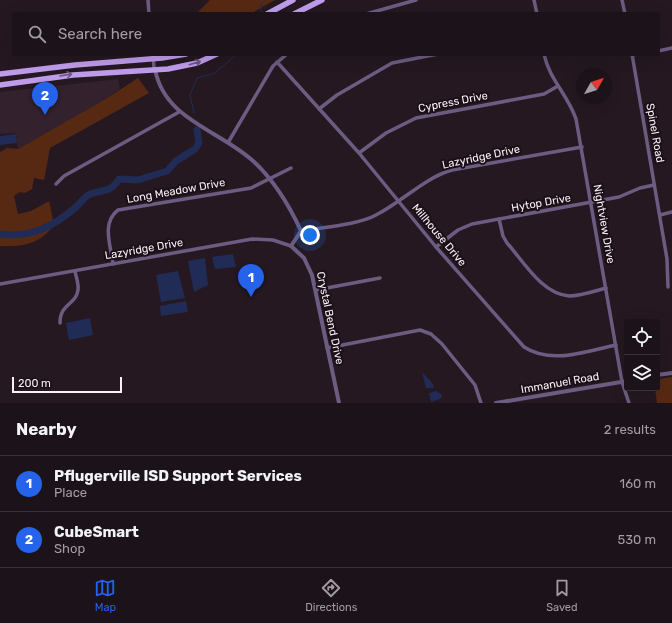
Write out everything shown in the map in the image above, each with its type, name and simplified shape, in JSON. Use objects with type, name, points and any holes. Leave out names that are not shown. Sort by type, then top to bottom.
[{"type":"main road","points":[[271,12],[293,0]]},
{"type":"main road","points":[[298,12],[322,0]]},
{"type":"main road","points":[[0,74],[153,56]]},
{"type":"main road","points":[[0,85],[73,74],[154,68],[168,69],[196,63],[212,56]]},
{"type":"street","points":[[148,0],[149,12]]},
{"type":"street","points":[[373,12],[416,0]]},
{"type":"street","points":[[534,0],[537,12]]},
{"type":"street","points":[[622,0],[625,12]]},
{"type":"street","points":[[660,51],[672,48]]},
{"type":"street","points":[[153,56],[157,81],[168,100],[179,112],[228,141],[254,162],[281,193],[301,231],[291,246]]},
{"type":"street","points":[[228,141],[269,72],[277,62],[284,56]]},
{"type":"street","points":[[319,109],[337,95],[392,63],[428,56]]},
{"type":"street","name":"Nightview Drive","points":[[545,56],[549,72],[573,111],[582,147],[616,345],[624,377]]},
{"type":"street","name":"Spinel Road","points":[[632,56],[667,259],[668,287]]},
{"type":"street","name":"Millhouse Drive","points":[[277,62],[359,154],[436,247],[514,337],[534,354],[556,357],[616,345]]},
{"type":"street","name":"Cypress Drive","points":[[359,154],[386,133],[416,118],[544,94],[558,86]]},
{"type":"street","points":[[56,184],[64,176],[179,112]]},
{"type":"street","name":"Lazyridge Drive","points":[[301,231],[371,218],[400,202],[436,176],[447,171],[582,147]]},
{"type":"street","name":"Long Meadow Drive","points":[[114,264],[107,227],[110,217],[118,210],[251,188],[291,168]]},
{"type":"street","name":"Hytop Drive","points":[[436,247],[463,227],[499,219],[592,203],[619,197],[640,188],[654,185]]},
{"type":"street","points":[[660,214],[672,212]]},
{"type":"street","points":[[499,219],[507,243],[542,283],[551,290],[569,296],[606,288]]},
{"type":"street","name":"Lazyridge Drive","points":[[0,284],[252,239],[273,240],[291,246]]},
{"type":"street","name":"Crystal Bend Drive","points":[[291,246],[299,252],[309,266],[316,290],[339,403]]},
{"type":"street","points":[[60,323],[62,310],[73,300],[78,291],[75,271]]},
{"type":"street","points":[[316,290],[380,278]]},
{"type":"street","points":[[327,348],[420,330],[431,334],[475,384],[481,403]]},
{"type":"street","points":[[660,374],[672,372]]},
{"type":"street","name":"Immanuel Road","points":[[496,403],[624,381]]},
{"type":"street","name":"Nightview Drive","points":[[627,391],[629,403]]},
{"type":"shaded area","points":[[210,0],[275,0],[254,12],[198,12]]},
{"type":"shaded area","points":[[138,78],[149,93],[50,148],[44,180],[34,178],[32,189],[25,193],[20,192],[14,196],[18,214],[31,211],[49,201],[54,225],[43,236],[30,243],[16,246],[0,246],[0,152],[7,148],[18,149],[109,97]]},
{"type":"shaded area","points":[[118,79],[120,89],[109,97],[18,149],[16,133],[0,134],[0,92]]},
{"type":"shaded area","points":[[672,377],[672,403],[657,403],[655,391],[660,391],[660,379]]},
{"type":"water","points":[[16,134],[17,143],[0,145],[0,136]]},
{"type":"water","points":[[233,254],[236,267],[215,269],[212,257]]},
{"type":"water","points":[[205,258],[208,285],[194,292],[188,261]]},
{"type":"water","points":[[178,271],[185,298],[161,302],[156,275]]},
{"type":"water","points":[[186,301],[188,312],[161,316],[160,306]]},
{"type":"water","points":[[90,318],[93,335],[69,340],[66,323]]},
{"type":"water","points":[[422,372],[433,384],[434,388],[426,388]]},
{"type":"water","points":[[436,391],[441,394],[442,398],[431,402],[429,393]]},
{"type":"waterway","points":[[261,12],[261,4],[265,0]]},
{"type":"waterway","points":[[194,113],[190,95],[197,78],[215,73],[235,56]]},
{"type":"waterway","points":[[0,234],[22,234],[41,230],[59,220],[87,196],[95,192],[111,188],[119,179],[138,180],[167,171],[176,161],[195,149],[199,143],[197,130]]},
{"type":"place","name":"CubeSmart","points":[[45,115]]},
{"type":"place","name":"Pflugerville ISD Support Services","points":[[251,297]]}]
